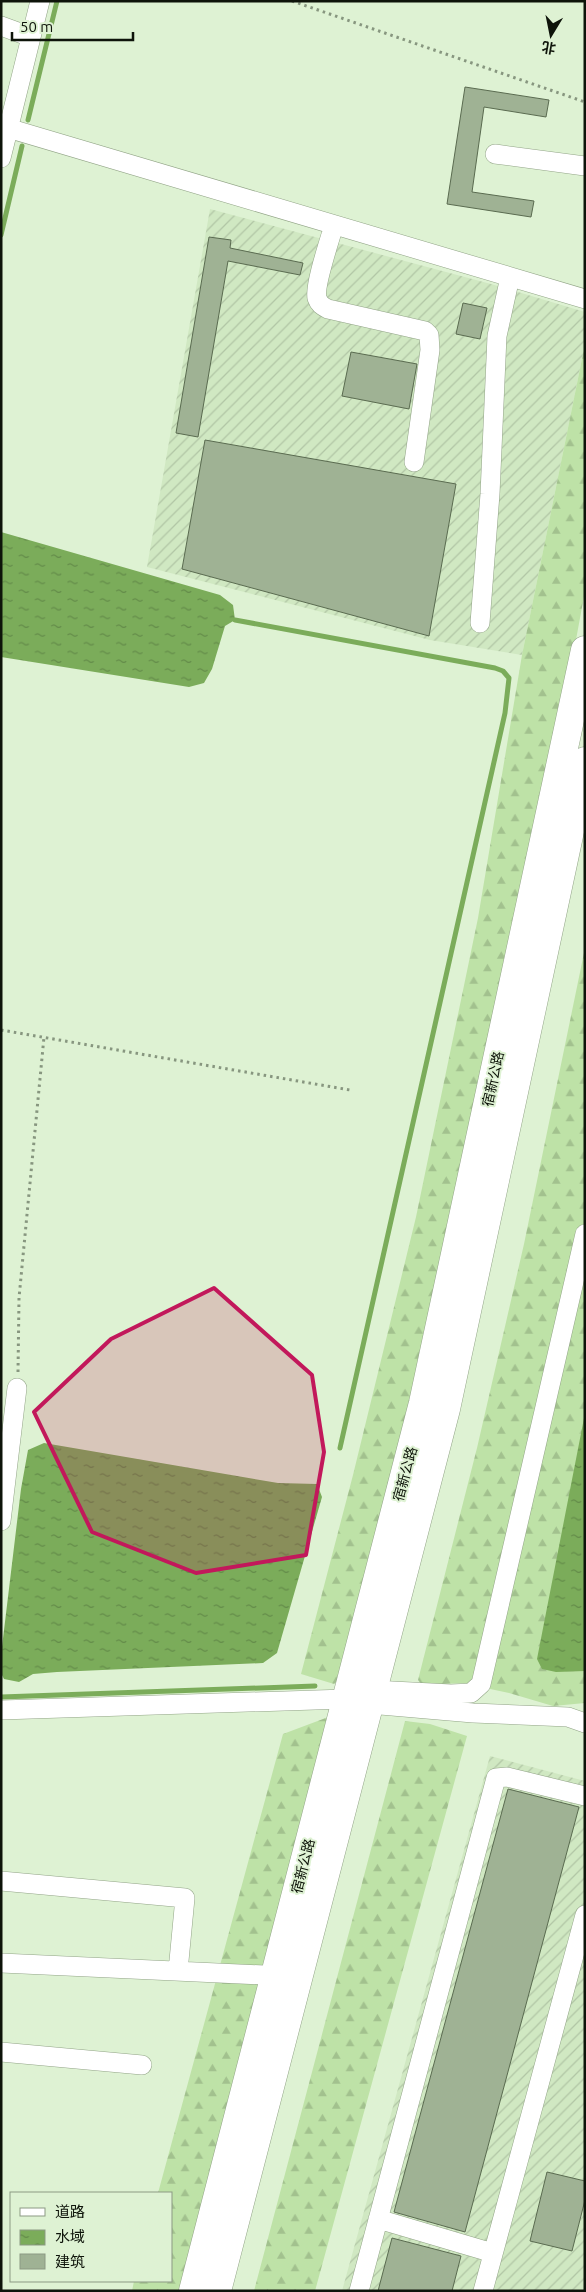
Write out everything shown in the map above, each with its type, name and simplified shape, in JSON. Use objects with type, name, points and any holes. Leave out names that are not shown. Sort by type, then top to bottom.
[{"type":"highway","name":"宿新公路","points":[[363,1698],[423,1403],[585,650]]},
{"type":"highway","name":"宿新公路","points":[[193,2291],[287,1976],[363,1698],[446,1409],[585,760]]},
{"type":"highway","name":"宿新公路","points":[[217,2291],[287,1976]]},
{"type":"street","points":[[1,158],[5,127],[40,1]]},
{"type":"street","points":[[1,26],[31,37]]},
{"type":"street","points":[[5,127],[585,299]]},
{"type":"street","points":[[495,154],[585,166]]},
{"type":"street","points":[[334,225],[317,286],[316,296],[320,305],[328,309],[424,331],[429,335],[430,350],[414,462]]},
{"type":"street","points":[[480,623],[490,494],[497,336],[510,277]]},
{"type":"street","points":[[1,1710],[451,1694],[471,1692],[481,1684],[585,1234]]},
{"type":"street","points":[[1,1521],[17,1388]]},
{"type":"street","points":[[363,1698],[473,1713],[568,1717],[585,1723]]},
{"type":"street","points":[[359,2291],[496,1778],[507,1777],[585,1796]]},
{"type":"street","points":[[1,1881],[185,1898],[178,1971]]},
{"type":"street","points":[[482,2291],[585,1915]]},
{"type":"street","points":[[1,1963],[287,1976]]},
{"type":"street","points":[[1,2052],[142,2065]]},
{"type":"street","points":[[378,2219],[493,2253]]},
{"type":"path","points":[[292,1],[585,102]]},
{"type":"path","points":[[1,1030],[350,1090]]},
{"type":"path","points":[[17,1388],[19,1298],[44,1037]]},
{"type":"highlighted area","points":[[214,1288],[312,1375],[324,1452],[306,1555],[196,1573],[92,1532],[34,1412],[111,1339]]},
{"type":"shaded area","points":[[210,209],[491,284],[585,312],[585,344],[522,655],[430,640],[147,567]]},
{"type":"shaded area","points":[[490,1756],[585,1781],[585,2291],[342,2291]]},
{"type":"green space","points":[[585,344],[585,591],[568,683],[413,1403],[344,1675],[334,1684],[301,1674],[353,1475],[416,1217],[478,918],[522,655]]},
{"type":"green space","points":[[585,948],[585,1703],[553,1706],[509,1693],[462,1683],[422,1685],[418,1680],[477,1448],[524,1244]]},
{"type":"green space","points":[[331,1716],[182,2291],[132,2291],[134,2282],[172,2282],[172,2192],[158,2192],[283,1734]]},
{"type":"green space","points":[[405,1721],[430,1724],[467,1736],[315,2291],[254,2291]]},
{"type":"water","points":[[1,532],[220,595],[233,605],[235,620],[225,626],[212,669],[204,683],[189,687],[1,657]]},
{"type":"water","points":[[585,1413],[585,1671],[556,1672],[542,1669],[537,1659]]},
{"type":"water","points":[[44,1443],[278,1483],[317,1484],[322,1497],[277,1653],[263,1663],[57,1672],[33,1674],[19,1682],[4,1679],[1,1673],[1,1655],[21,1489],[28,1450]]},
{"type":"building","points":[[465,87],[549,100],[546,117],[484,107],[472,192],[534,201],[531,217],[447,204]]},
{"type":"building","points":[[209,237],[231,240],[230,248],[303,263],[300,275],[228,261],[198,437],[176,433]]},
{"type":"building","points":[[463,303],[487,308],[480,339],[456,334]]},
{"type":"building","points":[[351,352],[417,364],[409,409],[342,396]]},
{"type":"building","points":[[205,440],[456,484],[429,636],[182,569]]},
{"type":"building","points":[[508,1789],[579,1807],[465,2232],[394,2212]]},
{"type":"building","points":[[547,2172],[585,2181],[585,2200],[572,2251],[530,2241]]},
{"type":"building","points":[[392,2238],[461,2256],[452,2291],[378,2291]]},
{"type":"waterway","points":[[28,120],[57,1]]},
{"type":"waterway","points":[[1,235],[22,146]]},
{"type":"waterway","points":[[235,620],[495,668],[503,671],[509,678],[505,713],[340,1448]]},
{"type":"waterway","points":[[1,1697],[315,1686]]}]
